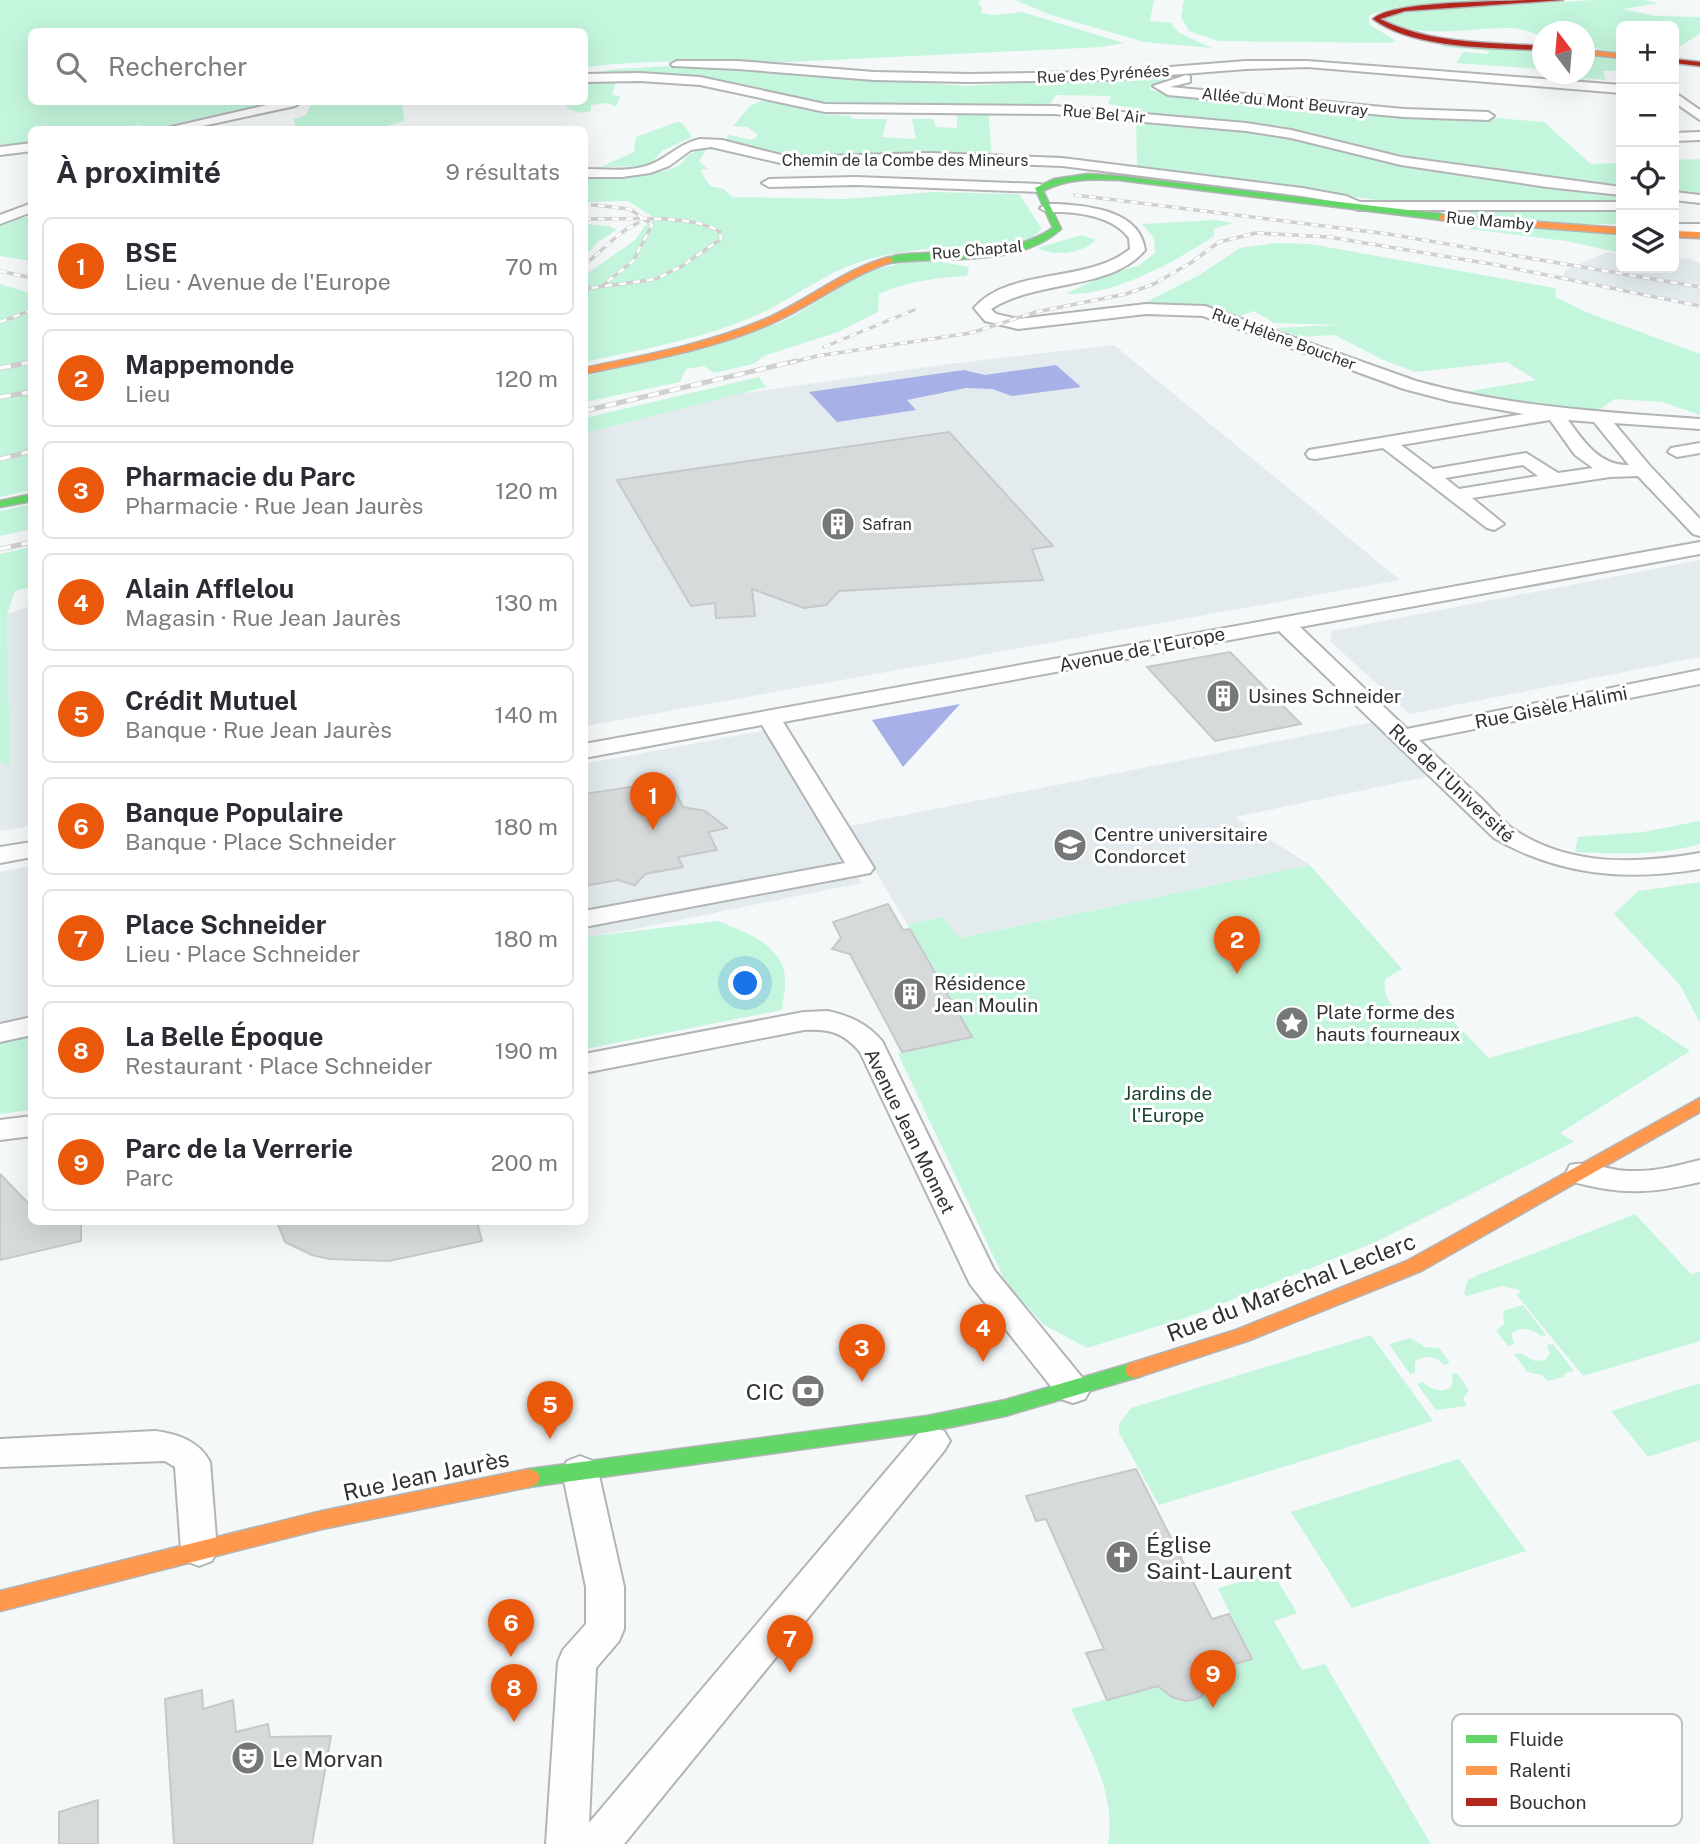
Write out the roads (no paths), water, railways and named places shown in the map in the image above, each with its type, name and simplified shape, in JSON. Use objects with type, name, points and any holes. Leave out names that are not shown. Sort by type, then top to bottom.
[{"type":"street","points":[[1532,47],[1403,32],[1380,24],[1376,19],[1382,14],[1405,9],[1560,0]]},
{"type":"street","points":[[1595,53],[1616,55]]},
{"type":"street","points":[[1679,62],[1700,64]]},
{"type":"street","name":"Rue des Pyrénées","points":[[588,70],[653,64],[714,64],[874,76],[958,78],[1106,76],[1277,64],[1326,65],[1616,89]]},
{"type":"street","name":"Allée du Mont Beuvray","points":[[1225,67],[1228,70],[1222,73],[1159,86],[1168,91],[1404,113],[1488,116]]},
{"type":"street","name":"Rue Bel Air","points":[[588,78],[640,77],[700,81],[825,108],[1027,108],[1246,127],[1292,134],[1401,161],[1500,177],[1616,190]]},
{"type":"street","points":[[1679,100],[1700,116]]},
{"type":"street","points":[[183,126],[281,105]]},
{"type":"street","points":[[1679,138],[1700,136]]},
{"type":"street","name":"Chemin de la Combe des Mineurs","points":[[588,173],[630,172],[657,167],[683,148],[715,143],[733,145],[759,157],[789,161],[930,157],[1062,162],[1302,192],[1346,200],[1358,206],[1616,206]]},
{"type":"street","points":[[0,150],[28,147]]},
{"type":"street","points":[[769,183],[1102,177],[1358,206]]},
{"type":"street","name":"Rue Chaptal","points":[[588,370],[691,346],[750,328],[775,318],[842,277],[872,264],[911,256],[999,250],[1033,245],[1045,240],[1057,229],[1057,223],[1037,193],[1043,180]]},
{"type":"street","points":[[1679,197],[1700,201]]},
{"type":"street","points":[[1679,203],[1700,201]]},
{"type":"street","name":"Rue Mamby","points":[[1358,206],[1467,220],[1616,231]]},
{"type":"street","name":"Rue Hélène Boucher","points":[[1047,208],[1080,210],[1116,220],[1135,233],[1139,240],[1138,250],[1120,265],[1103,271],[1040,283],[1003,295],[982,308],[991,318],[1018,324],[1146,309],[1205,311],[1410,385],[1472,401],[1601,419],[1700,424]]},
{"type":"street","points":[[0,220],[28,209]]},
{"type":"street","points":[[1679,228],[1700,228]]},
{"type":"street","points":[[1679,234],[1700,235]]},
{"type":"street","points":[[1315,454],[1555,414],[1581,451],[1609,471]]},
{"type":"street","points":[[1601,419],[1643,470],[1700,530]]},
{"type":"street","points":[[1386,442],[1494,524]]},
{"type":"street","points":[[1677,452],[1700,448]]},
{"type":"street","points":[[1429,475],[1526,459],[1554,478]]},
{"type":"street","points":[[1455,495],[1554,478],[1643,470]]},
{"type":"street","points":[[0,504],[28,498]]},
{"type":"street","name":"Avenue de l'Europe","points":[[588,750],[1700,548]]},
{"type":"street","name":"Rue de l'Université","points":[[1282,622],[1503,833],[1537,853],[1575,864],[1617,869],[1664,868],[1700,861]]},
{"type":"street","name":"Rue Gisèle Halimi","points":[[1402,737],[1700,677]]},
{"type":"street","points":[[588,918],[861,868],[769,718]]},
{"type":"street","points":[[0,855],[28,850]]},
{"type":"street","name":"Avenue Jean Monnet","points":[[588,1063],[804,1021],[828,1020],[859,1032],[882,1066],[981,1276],[1073,1390]]},
{"type":"street","points":[[0,1033],[28,1027]]},
{"type":"street","name":"Rue du Maréchal Leclerc","points":[[1073,1390],[1243,1335],[1413,1266],[1700,1104]]},
{"type":"street","points":[[0,1130],[28,1126]]},
{"type":"street","points":[[1581,1173],[1631,1184],[1655,1182],[1700,1171]]},
{"type":"street","name":"Rue Jean Jaurès","points":[[0,1601],[199,1550],[503,1481],[927,1424],[1005,1408],[1073,1390]]},
{"type":"street","points":[[598,1844],[932,1441]]},
{"type":"street","points":[[0,1453],[155,1445],[173,1447],[192,1462],[199,1550]]},
{"type":"street","points":[[567,1844],[577,1662],[605,1629],[605,1587],[580,1471]]},
{"type":"water","points":[[1056,365],[1081,387],[1012,396],[992,389],[966,388],[907,400],[916,410],[837,422],[809,392],[964,370],[985,375]]},
{"type":"water","points":[[960,704],[903,767],[872,720]]},
{"type":"railway","points":[[1075,195],[1388,234],[1700,287]]},
{"type":"railway","points":[[588,204],[630,209],[644,219]]},
{"type":"railway","points":[[588,219],[644,219]]},
{"type":"railway","points":[[588,288],[656,279],[682,266],[721,239],[720,232],[693,222],[644,219]]},
{"type":"railway","points":[[602,286],[633,261],[652,225],[644,219]]},
{"type":"railway","points":[[588,261],[617,236],[638,223]]},
{"type":"railway","points":[[790,363],[817,356],[971,333],[1036,312],[1126,294],[1154,284],[1192,262],[1219,242],[1256,233],[1329,237],[1497,265],[1700,306]]},
{"type":"railway","points":[[0,271],[28,277]]},
{"type":"railway","points":[[824,347],[914,310]]},
{"type":"railway","points":[[0,322],[28,312]]},
{"type":"railway","points":[[588,410],[796,361]]},
{"type":"railway","points":[[0,368],[28,363]]},
{"type":"railway","points":[[0,397],[28,393]]},
{"type":"railway","points":[[0,459],[28,452]]},
{"type":"railway","points":[[0,549],[28,543]]},
{"type":"place","name":"Safran","points":[[838,524]]},
{"type":"place","name":"Usines Schneider","points":[[1223,696]]},
{"type":"place","name":"BSE","points":[[653,830]]},
{"type":"place","name":"Centre universitaire Condorcet","points":[[1070,845]]},
{"type":"place","name":"Mappemonde","points":[[1237,974]]},
{"type":"place","name":"Résidence Jean Moulin","points":[[910,994]]},
{"type":"place","name":"Plate forme des hauts fourneaux","points":[[1292,1023]]},
{"type":"place","name":"Alain Afflelou","points":[[983,1362]]},
{"type":"place","name":"Pharmacie du Parc","points":[[862,1382]]},
{"type":"place","name":"CIC","points":[[808,1391]]},
{"type":"place","name":"Crédit Mutuel","points":[[550,1439]]},
{"type":"place","name":"Église Saint-Laurent","points":[[1122,1557]]},
{"type":"place","name":"Banque Populaire","points":[[511,1657]]},
{"type":"place","name":"Place Schneider","points":[[790,1673]]},
{"type":"place","name":"Parc de la Verrerie","points":[[1213,1708]]},
{"type":"place","name":"La Belle Époque","points":[[514,1722]]},
{"type":"place","name":"Le Morvan","points":[[248,1758]]},
{"type":"park label","name":"Jardins de l'Europe","points":[[1168,1104]]}]
